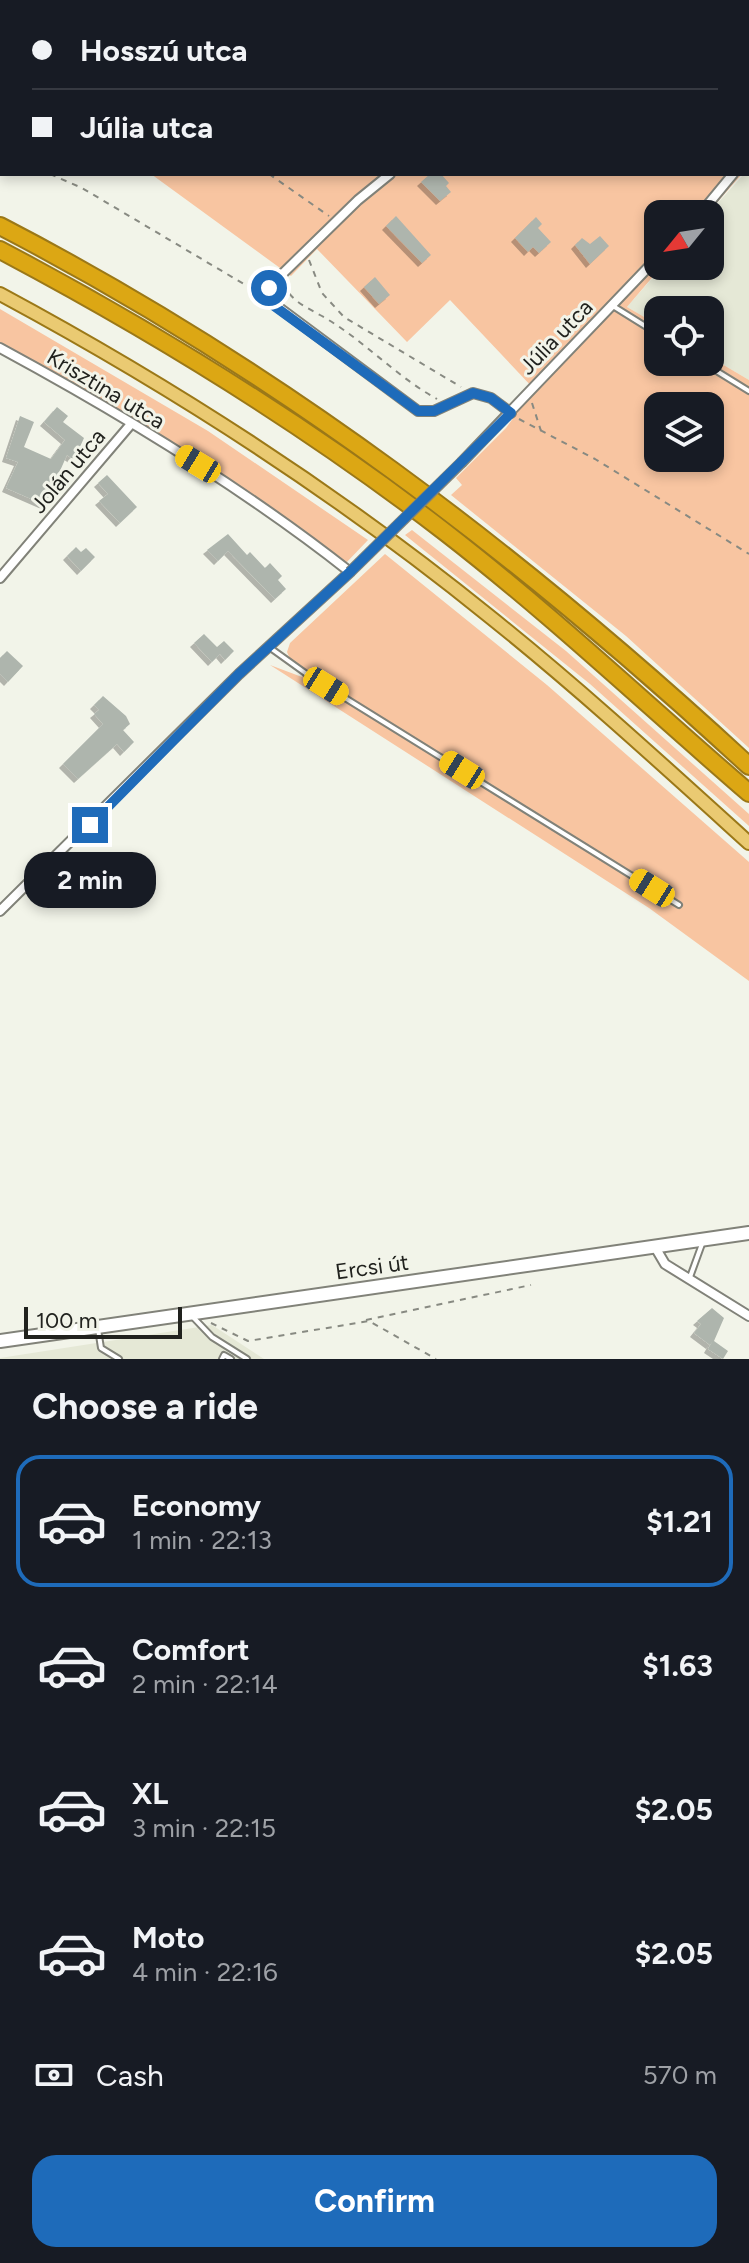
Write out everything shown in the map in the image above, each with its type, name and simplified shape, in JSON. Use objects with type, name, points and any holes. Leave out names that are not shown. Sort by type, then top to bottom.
[{"type":"highway","points":[[0,226],[76,265],[312,410],[460,517],[599,631],[749,766]]},
{"type":"highway","points":[[0,250],[148,332],[372,479],[446,532],[607,665],[749,793]]},
{"type":"main road","points":[[0,294],[197,406],[353,512],[490,616],[749,843]]},
{"type":"main road","name":"Ercsi út","points":[[0,1341],[98,1327],[194,1319],[749,1233]]},
{"type":"street","points":[[388,176],[283,273],[269,288],[266,298],[409,406],[426,412],[473,393],[491,398],[511,413]]},
{"type":"street","points":[[712,200],[731,176]]},
{"type":"street","name":"Júlia utca","points":[[0,911],[462,462],[644,272]]},
{"type":"street","name":"Krisztina utca","points":[[0,348],[251,497],[350,572]]},
{"type":"street","name":"Jolán utca","points":[[0,578],[131,424]]},
{"type":"street","points":[[655,1247],[665,1264],[749,1316]]},
{"type":"lane","points":[[612,306],[644,325]]},
{"type":"lane","points":[[724,376],[749,391]]},
{"type":"lane","points":[[269,647],[308,675],[679,905]]},
{"type":"lane","points":[[689,1279],[703,1239]]},
{"type":"lane","points":[[194,1319],[247,1359]]},
{"type":"lane","points":[[98,1327],[101,1348],[119,1359]]},
{"type":"lane","points":[[222,1359],[224,1355],[231,1359]]},
{"type":"path","points":[[55,176],[82,188],[266,298]]},
{"type":"path","points":[[272,176],[337,222]]},
{"type":"path","points":[[309,249],[314,281],[344,317],[473,393]]},
{"type":"path","points":[[283,273],[286,291],[292,298],[343,328],[430,395],[449,402]]},
{"type":"path","points":[[533,386],[532,409],[542,432]]},
{"type":"path","points":[[511,413],[595,459],[749,554]]},
{"type":"path","points":[[194,1319],[209,1322],[248,1341],[531,1285]]},
{"type":"path","points":[[361,1321],[378,1323],[436,1359]]},
{"type":"shaded area","points":[[154,176],[740,176],[719,200],[644,200],[644,280],[650,280],[627,307],[644,317],[644,376],[724,376],[724,365],[749,380],[749,748],[626,636],[451,495],[462,485],[456,478],[506,428],[534,389],[450,300],[407,342],[317,249],[291,276]]},
{"type":"shaded area","points":[[742,176],[749,176],[749,380],[724,365],[724,296],[644,296],[644,317],[627,307],[651,280],[724,280],[724,200],[721,200]]},
{"type":"shaded area","points":[[0,309],[208,431],[368,540],[345,564],[251,497],[0,348]]},
{"type":"shaded area","points":[[412,530],[566,651],[749,814],[749,826],[590,684],[405,535]]},
{"type":"shaded area","points":[[385,554],[547,685],[749,862],[749,981],[649,908],[270,665],[302,677],[305,671],[290,659],[287,652],[290,643]]},
{"type":"shaded area","points":[[212,1325],[264,1359],[0,1359],[0,1358]]},
{"type":"building","points":[[428,176],[443,176],[451,192],[440,201],[421,182]]},
{"type":"building","points":[[396,216],[431,255],[422,263],[386,226]]},
{"type":"building","points":[[536,217],[542,224],[538,228],[551,242],[539,253],[533,247],[528,252],[515,238]]},
{"type":"building","points":[[600,236],[609,246],[590,264],[575,245],[582,238],[590,244]]},
{"type":"building","points":[[375,277],[390,295],[379,304],[364,287]]},
{"type":"building","points":[[57,407],[68,416],[63,422],[84,438],[74,460],[67,455],[45,505],[6,488],[18,462],[6,458],[20,416],[34,422],[24,447],[51,459],[65,440],[44,422]]},
{"type":"building","points":[[107,475],[137,507],[120,523],[99,501],[108,494],[98,483]]},
{"type":"building","points":[[228,534],[247,555],[250,552],[265,568],[270,563],[282,576],[278,580],[286,589],[275,599],[228,551],[218,561],[207,550]]},
{"type":"building","points":[[76,547],[81,552],[86,548],[95,557],[81,571],[67,556]]},
{"type":"building","points":[[204,634],[217,647],[224,641],[234,651],[225,660],[220,654],[212,662],[194,643]]},
{"type":"building","points":[[7,651],[23,666],[8,682],[0,674],[0,658]]},
{"type":"building","points":[[103,696],[126,716],[130,724],[123,730],[134,742],[124,752],[117,744],[78,779],[63,764],[103,724],[94,714],[99,710],[94,705]]},
{"type":"building","points":[[712,1308],[724,1318],[714,1341],[728,1351],[723,1359],[708,1349],[712,1342],[710,1345],[694,1333],[701,1324],[697,1321]]},
{"type":"route","points":[[90,825],[239,674],[350,572],[511,413],[491,398],[473,393],[434,411],[418,411],[270,303],[266,298],[269,288]]}]
